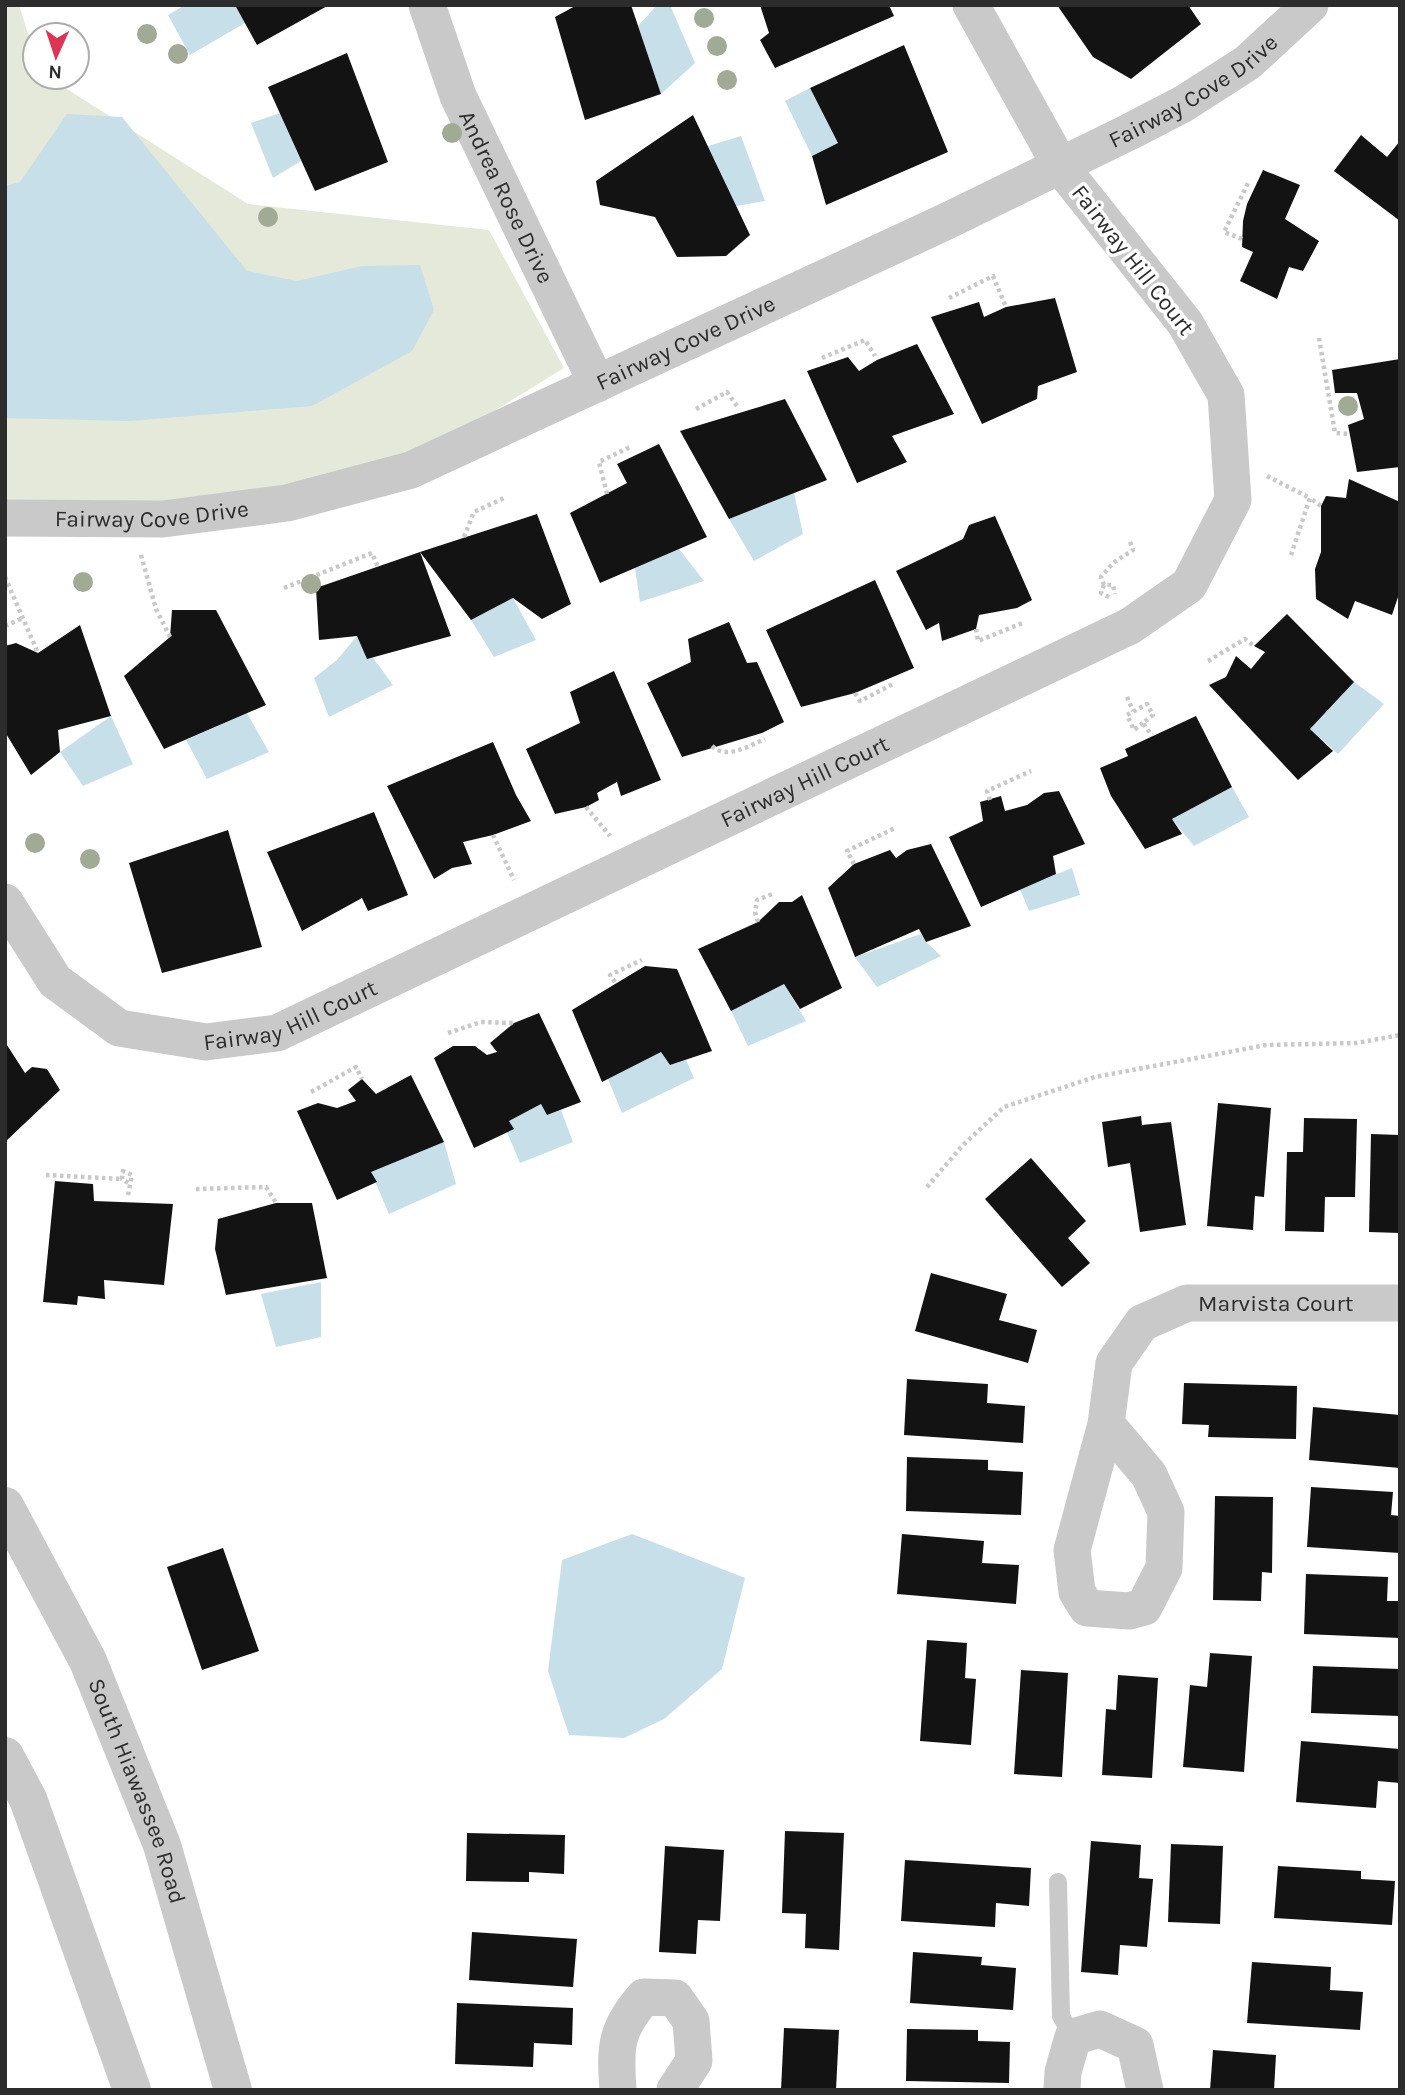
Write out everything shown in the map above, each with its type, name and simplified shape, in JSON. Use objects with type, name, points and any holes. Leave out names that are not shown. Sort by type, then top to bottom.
[{"type":"street","name":"Andrea Rose Drive","points":[[427,5],[458,96],[597,384]]},
{"type":"street","name":"Fairway Hill Court","points":[[5,902],[55,981],[119,1028],[206,1042],[277,1032],[1130,626],[1189,585],[1233,500],[1226,395],[1185,323],[1061,167],[971,5]]},
{"type":"street","name":"Fairway Cove Drive","points":[[5,517],[163,519],[287,503],[411,470],[1061,167],[1184,104],[1247,63],[1310,5]]},
{"type":"street","name":"Marvista Court","points":[[1106,1424],[1114,1363],[1142,1323],[1187,1303],[1400,1303]]},
{"type":"street","name":"South Hiawassee Road","points":[[5,1506],[88,1661],[162,1845],[233,2090]]},
{"type":"street","points":[[5,1756],[28,1798],[132,2090]]},
{"type":"street","points":[[618,2090],[615,2048],[626,2018],[644,1997],[675,1998],[691,2021],[694,2061],[676,2090]]},
{"type":"street","points":[[1062,2090],[1063,2072],[1073,2037],[1100,2029],[1135,2045],[1145,2090]]},
{"type":"lane","points":[[1059,1882],[1061,2016],[1073,2037]]},
{"type":"path","points":[[1242,239],[1224,232],[1248,183]]},
{"type":"path","points":[[949,298],[993,276],[1006,307]]},
{"type":"path","points":[[1319,338],[1335,433],[1349,434]]},
{"type":"path","points":[[822,358],[864,340],[875,356]]},
{"type":"path","points":[[696,409],[727,391],[739,409]]},
{"type":"path","points":[[607,494],[599,462],[632,446]]},
{"type":"path","points":[[1265,474],[1321,506]]},
{"type":"path","points":[[464,537],[474,512],[503,498]]},
{"type":"path","points":[[1291,555],[1310,498]]},
{"type":"path","points":[[1104,585],[1101,577],[1113,563],[1133,550],[1129,538]]},
{"type":"path","points":[[284,588],[372,553],[378,566]]},
{"type":"path","points":[[141,554],[156,609],[170,638]]},
{"type":"path","points":[[5,577],[38,653]]},
{"type":"path","points":[[5,626],[23,618]]},
{"type":"path","points":[[976,629],[978,641],[1025,622]]},
{"type":"path","points":[[1208,660],[1245,639],[1254,646]]},
{"type":"path","points":[[855,693],[860,701],[895,683]]},
{"type":"path","points":[[1127,698],[1133,711]]},
{"type":"path","points":[[1147,704],[1153,715],[1143,723],[1134,730],[1127,715],[1147,704]]},
{"type":"path","points":[[1143,723],[1150,733]]},
{"type":"path","points":[[712,746],[719,752],[730,753],[765,739]]},
{"type":"path","points":[[990,800],[988,791],[1031,771]]},
{"type":"path","points":[[586,807],[616,844]]},
{"type":"path","points":[[854,864],[848,851],[895,828]]},
{"type":"path","points":[[492,835],[517,887]]},
{"type":"path","points":[[758,922],[757,900],[775,893]]},
{"type":"path","points":[[615,982],[610,975],[642,960]]},
{"type":"path","points":[[448,1033],[481,1022],[514,1023]]},
{"type":"path","points":[[927,1187],[962,1146],[1004,1107],[1095,1077],[1266,1045],[1357,1043],[1400,1035]]},
{"type":"path","points":[[311,1092],[356,1068],[362,1079]]},
{"type":"path","points":[[122,1179],[123,1171],[132,1175],[128,1183],[128,1195]]},
{"type":"path","points":[[46,1175],[122,1179],[128,1183]]},
{"type":"path","points":[[196,1189],[266,1187],[276,1203]]},
{"type":"green space","points":[[5,5],[19,5],[24,21],[21,21],[21,91],[70,91],[248,204],[489,230],[564,368],[389,476],[120,518],[5,512]]},
{"type":"water","points":[[185,5],[235,5],[245,23],[190,55],[168,15]]},
{"type":"water","points":[[657,5],[670,5],[695,63],[661,94],[638,26]]},
{"type":"water","points":[[810,88],[838,143],[812,156],[785,101]]},
{"type":"water","points":[[280,113],[301,161],[273,178],[251,123]]},
{"type":"water","points":[[67,114],[122,117],[247,271],[297,281],[362,266],[420,265],[434,310],[412,351],[312,406],[129,421],[5,418],[5,186],[20,182]]},
{"type":"water","points":[[741,136],[765,201],[736,206],[708,146]]},
{"type":"water","points":[[794,493],[803,534],[754,561],[729,519]]},
{"type":"water","points":[[679,549],[704,581],[640,602],[635,568]]},
{"type":"water","points":[[513,598],[536,640],[494,657],[471,620]]},
{"type":"water","points":[[357,636],[393,685],[329,717],[314,678],[337,660]]},
{"type":"water","points":[[1354,682],[1384,704],[1338,754],[1310,729]]},
{"type":"water","points":[[247,713],[269,752],[207,779],[186,740]]},
{"type":"water","points":[[111,716],[133,764],[83,786],[60,752]]},
{"type":"water","points":[[1232,787],[1249,817],[1194,846],[1172,819]]},
{"type":"water","points":[[1072,868],[1080,895],[1029,911],[1020,889]]},
{"type":"water","points":[[919,929],[926,942],[941,956],[877,987],[855,957],[921,934]]},
{"type":"water","points":[[784,984],[806,1021],[748,1046],[731,1011]]},
{"type":"water","points":[[661,1052],[670,1065],[686,1060],[694,1078],[622,1113],[608,1079]]},
{"type":"water","points":[[541,1104],[547,1115],[561,1110],[573,1142],[520,1163],[507,1132],[513,1129],[509,1121]]},
{"type":"water","points":[[444,1142],[456,1184],[389,1214],[371,1172]]},
{"type":"water","points":[[321,1282],[321,1337],[276,1347],[261,1294]]},
{"type":"water","points":[[632,1534],[745,1578],[722,1669],[664,1719],[624,1738],[569,1735],[548,1671],[562,1560]]},
{"type":"building","points":[[235,5],[329,5],[257,45]]},
{"type":"building","points":[[577,5],[631,5],[661,94],[585,120],[555,17]]},
{"type":"building","points":[[760,5],[889,5],[894,16],[775,68],[760,40],[769,33]]},
{"type":"building","points":[[1057,5],[1188,5],[1201,24],[1131,79],[1093,57]]},
{"type":"building","points":[[904,45],[948,152],[826,205],[812,156],[838,143],[810,88]]},
{"type":"building","points":[[347,53],[388,162],[315,191],[268,87]]},
{"type":"building","points":[[693,115],[750,235],[726,256],[677,257],[655,217],[600,205],[596,181]]},
{"type":"building","points":[[1361,135],[1387,157],[1400,141],[1400,221],[1334,171]]},
{"type":"building","points":[[1263,170],[1300,185],[1285,219],[1319,241],[1303,271],[1289,267],[1277,299],[1240,281],[1253,252],[1242,247],[1243,221],[1247,204]]},
{"type":"building","points":[[1055,298],[1077,372],[1038,386],[1037,399],[982,424],[931,317],[979,302],[984,317],[1006,307]]},
{"type":"building","points":[[917,344],[954,414],[892,436],[907,462],[857,483],[807,371],[848,357],[859,371],[877,360]]},
{"type":"building","points":[[1400,359],[1400,467],[1357,472],[1348,425],[1364,419],[1357,393],[1335,393],[1332,370]]},
{"type":"building","points":[[785,399],[827,480],[729,519],[680,431]]},
{"type":"building","points":[[659,444],[707,537],[600,583],[570,513],[627,483],[617,464]]},
{"type":"building","points":[[1349,479],[1400,502],[1400,591],[1392,615],[1355,601],[1348,619],[1316,599],[1315,569],[1321,552],[1321,506],[1326,496],[1346,498]]},
{"type":"building","points":[[537,514],[571,604],[542,619],[513,598],[471,620],[420,552]]},
{"type":"building","points":[[995,516],[1032,600],[1017,608],[979,615],[976,629],[942,641],[939,623],[926,630],[896,571],[963,539],[969,525]]},
{"type":"building","points":[[420,552],[451,636],[367,659],[357,636],[319,640],[316,588]]},
{"type":"building","points":[[875,580],[914,668],[855,693],[801,707],[766,630]]},
{"type":"building","points":[[172,610],[216,610],[266,705],[164,749],[124,676],[170,637]]},
{"type":"building","points":[[1287,614],[1354,682],[1310,729],[1333,751],[1298,780],[1209,685],[1226,677],[1236,656],[1251,669],[1265,652],[1254,646]]},
{"type":"building","points":[[729,622],[747,663],[757,662],[784,722],[762,733],[682,757],[647,683],[691,662],[688,639]]},
{"type":"building","points":[[80,625],[111,716],[58,730],[60,752],[31,775],[5,732],[5,646],[16,643],[38,653]]},
{"type":"building","points":[[614,671],[661,780],[621,796],[617,782],[597,793],[599,800],[586,807],[555,814],[526,749],[580,723],[570,692]]},
{"type":"building","points":[[1196,716],[1232,787],[1172,819],[1182,834],[1145,849],[1111,796],[1100,768],[1128,756],[1125,749]]},
{"type":"building","points":[[493,742],[516,795],[531,821],[493,835],[463,842],[472,864],[452,868],[434,879],[387,786]]},
{"type":"building","points":[[1059,791],[1085,844],[1053,856],[1056,874],[981,907],[949,837],[983,821],[980,802],[1001,796],[1005,811],[1027,805],[1044,793]]},
{"type":"building","points":[[374,812],[408,895],[368,911],[362,898],[302,931],[267,852]]},
{"type":"building","points":[[228,830],[262,947],[162,973],[129,863]]},
{"type":"building","points":[[931,844],[971,926],[926,942],[919,929],[855,957],[828,888],[854,864],[890,850],[896,858],[907,850]]},
{"type":"building","points":[[802,895],[842,988],[800,1009],[784,984],[731,1011],[698,949],[758,922],[779,902],[792,902]]},
{"type":"building","points":[[645,966],[677,969],[712,1051],[670,1065],[661,1052],[602,1082],[572,1010]]},
{"type":"building","points":[[539,1013],[581,1102],[547,1115],[541,1104],[509,1121],[514,1129],[474,1148],[434,1058],[453,1046],[475,1046],[487,1055],[497,1052],[490,1043],[514,1023]]},
{"type":"building","points":[[5,1042],[25,1073],[32,1067],[47,1069],[60,1090],[5,1142]]},
{"type":"building","points":[[411,1075],[444,1142],[371,1172],[377,1182],[337,1200],[297,1111],[318,1103],[337,1108],[356,1101],[348,1090],[362,1079],[376,1094]]},
{"type":"building","points":[[1218,1103],[1271,1108],[1264,1197],[1255,1196],[1253,1230],[1207,1226]]},
{"type":"building","points":[[1141,1116],[1142,1125],[1171,1122],[1186,1225],[1140,1232],[1130,1163],[1108,1167],[1102,1122]]},
{"type":"building","points":[[1304,1118],[1357,1119],[1355,1197],[1325,1197],[1324,1232],[1285,1231],[1287,1152],[1303,1152]]},
{"type":"building","points":[[1371,1134],[1400,1135],[1400,1233],[1369,1232]]},
{"type":"building","points":[[1031,1158],[1086,1221],[1068,1238],[1090,1263],[1062,1287],[985,1199]]},
{"type":"building","points":[[55,1181],[93,1184],[94,1201],[173,1204],[164,1285],[104,1280],[105,1299],[78,1296],[77,1305],[43,1302]]},
{"type":"building","points":[[276,1203],[312,1203],[327,1278],[226,1295],[215,1249],[218,1219]]},
{"type":"building","points":[[931,1273],[1007,1294],[999,1320],[1037,1330],[1028,1363],[915,1331]]},
{"type":"building","points":[[907,1379],[988,1384],[987,1403],[1025,1406],[1023,1443],[904,1435]]},
{"type":"building","points":[[1184,1383],[1297,1386],[1296,1439],[1208,1437],[1209,1425],[1182,1424]]},
{"type":"building","points":[[1313,1407],[1400,1415],[1400,1468],[1309,1460]]},
{"type":"building","points":[[907,1457],[988,1460],[988,1470],[1023,1472],[1021,1515],[906,1511]]},
{"type":"building","points":[[1311,1487],[1393,1492],[1391,1515],[1400,1516],[1400,1553],[1307,1547]]},
{"type":"building","points":[[1215,1496],[1273,1497],[1272,1573],[1262,1572],[1261,1601],[1213,1600]]},
{"type":"building","points":[[902,1534],[984,1541],[982,1563],[1019,1565],[1016,1604],[897,1594]]},
{"type":"building","points":[[223,1548],[259,1651],[202,1670],[167,1567]]},
{"type":"building","points":[[1306,1574],[1388,1577],[1387,1601],[1400,1601],[1400,1638],[1304,1634]]},
{"type":"building","points":[[927,1640],[967,1643],[965,1678],[976,1679],[971,1745],[920,1741]]},
{"type":"building","points":[[1210,1653],[1252,1656],[1244,1772],[1183,1767],[1190,1685],[1207,1687]]},
{"type":"building","points":[[1313,1666],[1400,1669],[1400,1716],[1311,1713]]},
{"type":"building","points":[[1021,1670],[1068,1673],[1062,1777],[1014,1774]]},
{"type":"building","points":[[1118,1675],[1158,1678],[1152,1778],[1102,1775],[1106,1709],[1116,1710]]},
{"type":"building","points":[[1301,1741],[1400,1749],[1400,1783],[1378,1781],[1376,1808],[1296,1802]]},
{"type":"building","points":[[785,1831],[844,1833],[839,1950],[805,1948],[806,1914],[782,1913]]},
{"type":"building","points":[[467,1833],[565,1835],[564,1874],[529,1872],[529,1882],[466,1881]]},
{"type":"building","points":[[1091,1841],[1141,1845],[1139,1878],[1153,1879],[1147,1947],[1120,1945],[1118,1975],[1081,1972]]},
{"type":"building","points":[[1171,1844],[1223,1846],[1220,1924],[1168,1922]]},
{"type":"building","points":[[665,1846],[724,1850],[720,1921],[698,1920],[696,1954],[659,1952]]},
{"type":"building","points":[[905,1860],[1031,1868],[1029,1906],[996,1903],[995,1927],[901,1921]]},
{"type":"building","points":[[1278,1866],[1361,1871],[1361,1879],[1395,1881],[1392,1925],[1274,1918]]},
{"type":"building","points":[[472,1932],[577,1939],[573,1987],[469,1980]]},
{"type":"building","points":[[913,1952],[982,1957],[981,1965],[1016,1968],[1013,2010],[910,2003]]},
{"type":"building","points":[[1252,1962],[1331,1967],[1330,1990],[1363,1992],[1360,2030],[1247,2023]]},
{"type":"building","points":[[457,2003],[573,2008],[572,2045],[534,2043],[533,2067],[455,2064]]},
{"type":"building","points":[[784,2028],[839,2030],[836,2090],[781,2090]]},
{"type":"building","points":[[907,2029],[978,2030],[978,2041],[1010,2042],[1009,2083],[906,2081]]},
{"type":"building","points":[[1213,2050],[1276,2055],[1274,2090],[1210,2090]]}]
